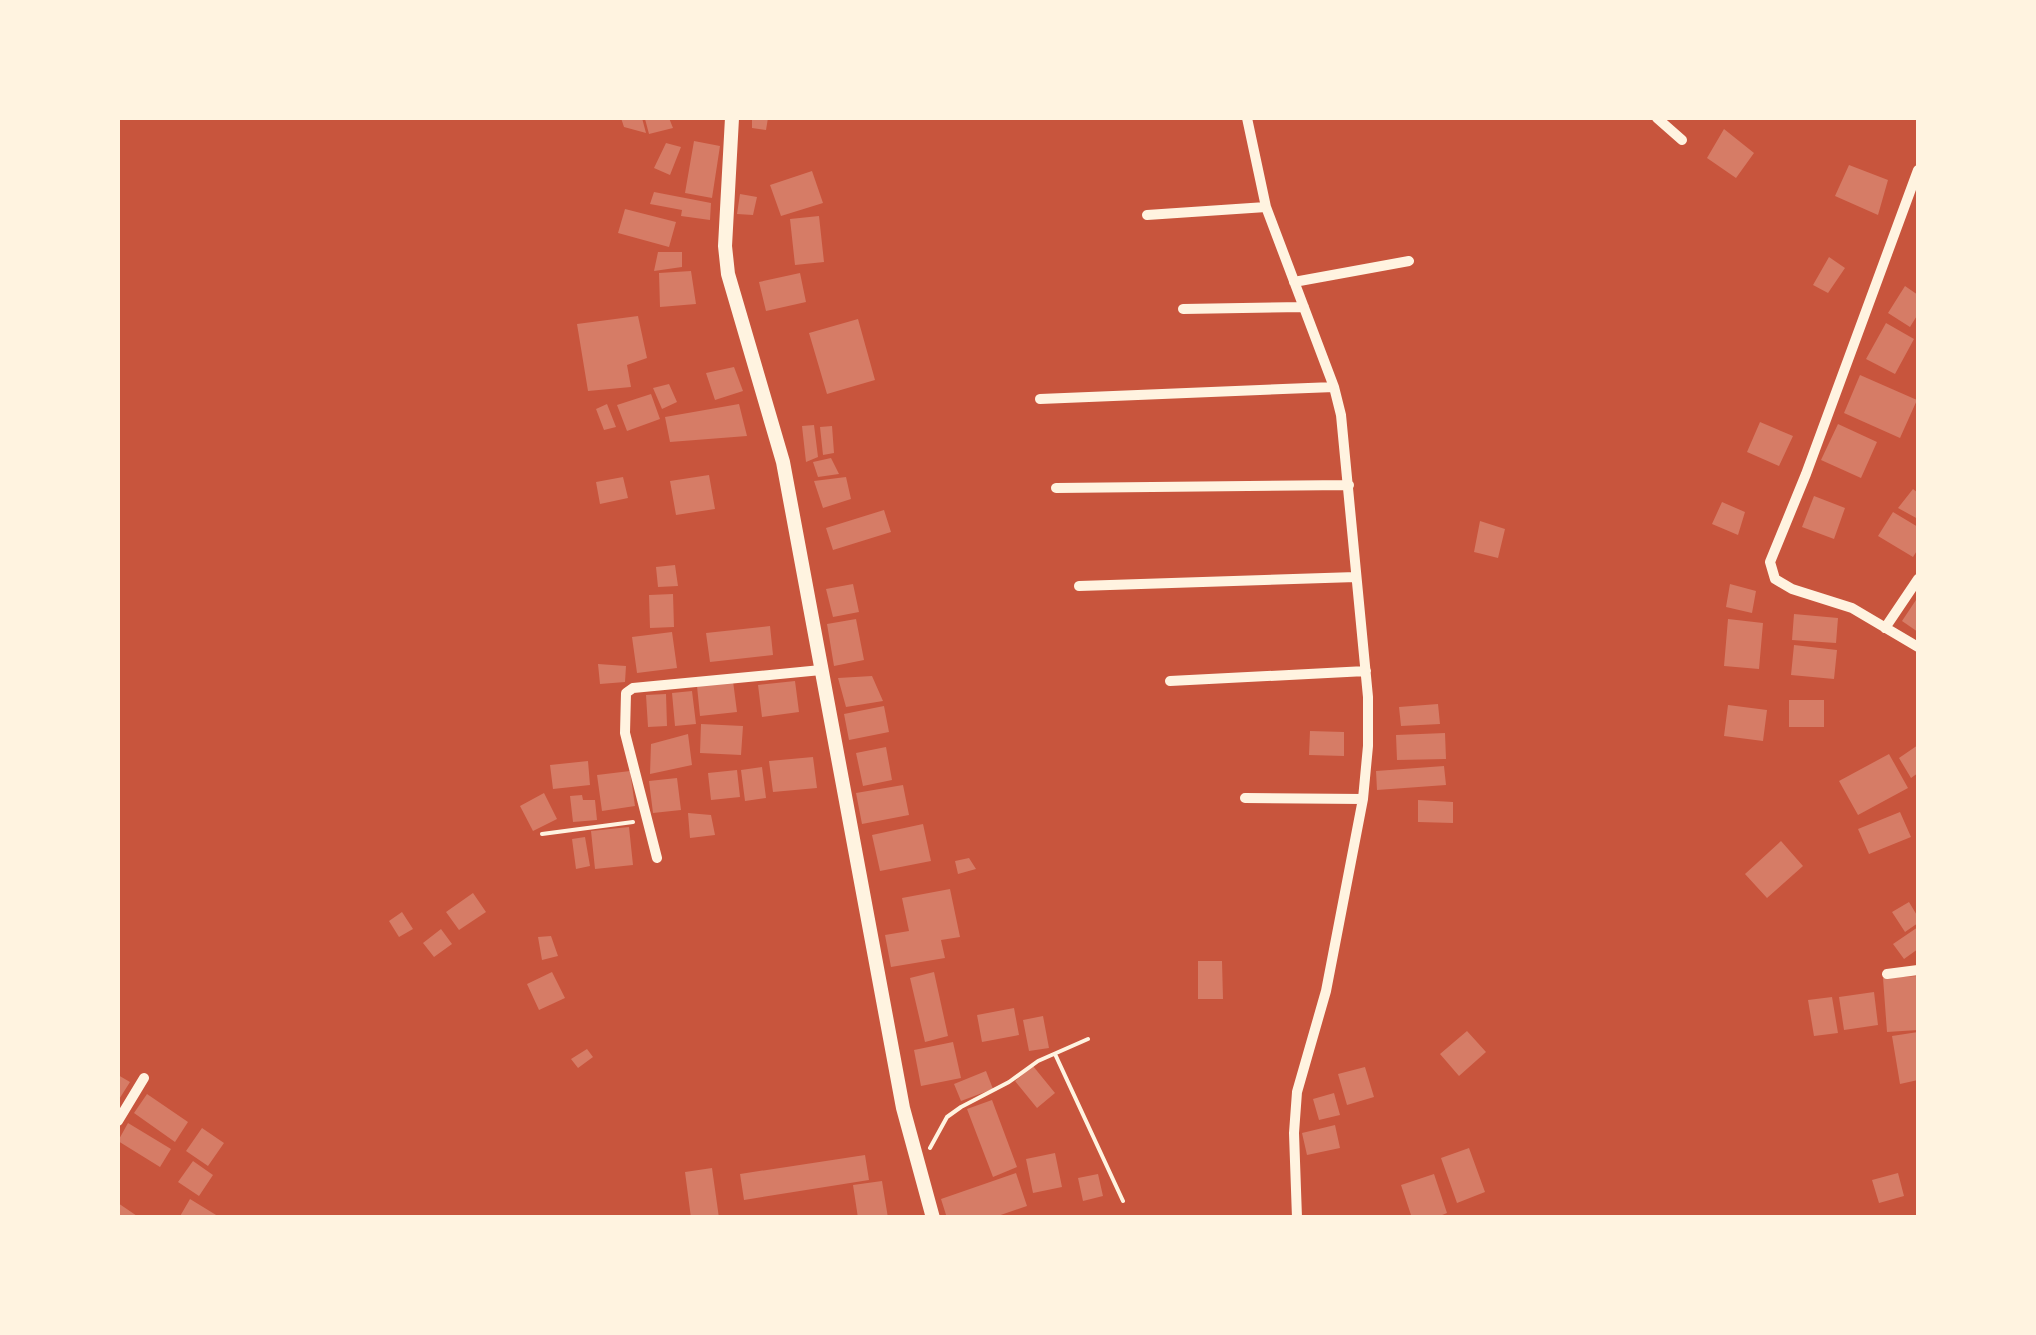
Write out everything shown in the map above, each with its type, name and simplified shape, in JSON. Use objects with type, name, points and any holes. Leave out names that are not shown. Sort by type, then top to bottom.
[{"type":"main road","points":[[732,118],[725,246],[728,274],[782,462],[900,1089],[933,1218]]},
{"type":"street","points":[[1248,118],[1266,207],[1341,415],[1366,671],[1368,746],[1363,799],[1326,991],[1297,1092],[1297,1218]]},
{"type":"street","points":[[1657,118],[1682,140]]},
{"type":"street","points":[[1918,170],[1770,562],[1775,579],[1792,589],[1852,608],[1918,647]]},
{"type":"street","points":[[1147,215],[1266,207]]},
{"type":"street","points":[[1294,282],[1409,261]]},
{"type":"street","points":[[1183,309],[1304,307]]},
{"type":"street","points":[[1040,399],[1334,388]]},
{"type":"street","points":[[1056,488],[1348,485]]},
{"type":"street","points":[[1079,586],[1356,577]]},
{"type":"street","points":[[1885,628],[1918,579]]},
{"type":"street","points":[[657,858],[625,734],[626,693],[634,688],[821,670]]},
{"type":"street","points":[[1170,680],[1366,671]]},
{"type":"street","points":[[1245,798],[1363,799]]},
{"type":"street","points":[[1887,974],[1918,970]]},
{"type":"street","points":[[118,1121],[144,1078]]},
{"type":"path","points":[[542,834],[647,818]]},
{"type":"path","points":[[918,1170],[947,1117],[1038,1061],[1088,1039]]},
{"type":"path","points":[[1055,1054],[1123,1200]]},
{"type":"building","points":[[621,118],[642,118],[646,133],[624,127]]},
{"type":"building","points":[[669,118],[673,128],[649,134],[645,119]]},
{"type":"building","points":[[752,118],[768,118],[766,130],[752,128]]},
{"type":"building","points":[[1724,129],[1754,153],[1736,178],[1707,158]]},
{"type":"building","points":[[694,141],[720,146],[712,198],[685,193]]},
{"type":"building","points":[[666,143],[681,147],[670,175],[654,168]]},
{"type":"building","points":[[1849,165],[1888,180],[1878,215],[1835,196]]},
{"type":"building","points":[[812,171],[823,203],[781,216],[770,185]]},
{"type":"building","points":[[654,192],[711,203],[710,220],[681,216],[682,210],[650,204]]},
{"type":"building","points":[[740,194],[757,197],[753,215],[737,214]]},
{"type":"building","points":[[625,209],[676,222],[669,247],[618,233]]},
{"type":"building","points":[[819,216],[824,262],[795,265],[790,219]]},
{"type":"building","points":[[658,252],[682,252],[682,267],[654,271]]},
{"type":"building","points":[[1829,257],[1845,268],[1828,293],[1813,285]]},
{"type":"building","points":[[691,271],[696,304],[660,307],[659,273]]},
{"type":"building","points":[[800,273],[806,302],[766,311],[759,282]]},
{"type":"building","points":[[1905,286],[1918,295],[1918,314],[1910,327],[1888,313]]},
{"type":"building","points":[[638,316],[647,358],[627,365],[631,387],[588,391],[577,324]]},
{"type":"building","points":[[858,319],[875,380],[827,394],[809,333]]},
{"type":"building","points":[[1886,323],[1914,339],[1895,374],[1866,359]]},
{"type":"building","points":[[734,367],[743,391],[715,400],[706,373]]},
{"type":"building","points":[[1860,375],[1917,400],[1900,438],[1844,413]]},
{"type":"building","points":[[669,384],[677,402],[662,409],[653,388]]},
{"type":"building","points":[[651,394],[660,419],[627,431],[617,405]]},
{"type":"building","points":[[607,404],[616,427],[604,430],[596,409]]},
{"type":"building","points":[[739,404],[747,436],[670,442],[665,417]]},
{"type":"building","points":[[1760,422],[1793,436],[1779,466],[1747,452]]},
{"type":"building","points":[[1838,424],[1877,442],[1861,478],[1821,460]]},
{"type":"building","points":[[814,425],[818,457],[806,462],[802,426]]},
{"type":"building","points":[[832,426],[834,453],[823,455],[820,427]]},
{"type":"building","points":[[831,458],[839,474],[818,477],[813,462]]},
{"type":"building","points":[[709,475],[715,509],[676,515],[670,481]]},
{"type":"building","points":[[623,477],[628,498],[600,504],[596,482]]},
{"type":"building","points":[[846,477],[851,499],[823,508],[814,481]]},
{"type":"building","points":[[1913,489],[1918,493],[1918,519],[1898,508]]},
{"type":"building","points":[[1814,496],[1845,508],[1834,539],[1802,527]]},
{"type":"building","points":[[1722,502],[1745,512],[1738,535],[1712,524]]},
{"type":"building","points":[[884,510],[891,532],[833,550],[826,528]]},
{"type":"building","points":[[1893,512],[1918,527],[1918,549],[1913,557],[1878,536]]},
{"type":"building","points":[[1480,521],[1505,529],[1498,558],[1474,552]]},
{"type":"building","points":[[675,565],[678,586],[658,587],[656,567]]},
{"type":"building","points":[[853,584],[859,612],[833,617],[826,589]]},
{"type":"building","points":[[1730,584],[1756,591],[1752,613],[1726,607]]},
{"type":"building","points":[[673,594],[674,627],[650,628],[649,595]]},
{"type":"building","points":[[1918,597],[1918,632],[1902,621]]},
{"type":"building","points":[[1794,614],[1838,618],[1836,643],[1792,640]]},
{"type":"building","points":[[856,619],[864,660],[834,666],[827,624]]},
{"type":"building","points":[[1728,619],[1763,623],[1759,669],[1724,666]]},
{"type":"building","points":[[770,626],[773,655],[710,662],[706,633]]},
{"type":"building","points":[[672,632],[677,668],[637,673],[632,637]]},
{"type":"building","points":[[1794,645],[1837,650],[1834,679],[1791,675]]},
{"type":"building","points":[[598,664],[626,666],[625,682],[600,684]]},
{"type":"building","points":[[872,676],[883,701],[846,707],[838,678]]},
{"type":"building","points":[[733,681],[737,712],[700,716],[697,686]]},
{"type":"building","points":[[795,681],[799,712],[762,717],[758,685]]},
{"type":"building","points":[[692,691],[696,724],[675,726],[672,693]]},
{"type":"building","points":[[666,694],[667,726],[648,727],[646,695]]},
{"type":"building","points":[[1789,700],[1824,700],[1824,727],[1789,727]]},
{"type":"building","points":[[1438,704],[1440,724],[1401,726],[1399,707]]},
{"type":"building","points":[[1728,705],[1767,710],[1763,741],[1724,736]]},
{"type":"building","points":[[884,706],[889,732],[849,740],[844,714]]},
{"type":"building","points":[[701,724],[743,726],[741,755],[700,753]]},
{"type":"building","points":[[1310,731],[1344,732],[1344,756],[1309,755]]},
{"type":"building","points":[[1445,733],[1446,759],[1397,760],[1396,735]]},
{"type":"building","points":[[688,734],[692,765],[650,774],[651,744]]},
{"type":"building","points":[[1918,745],[1918,773],[1911,778],[1899,758]]},
{"type":"building","points":[[886,747],[892,780],[863,786],[856,753]]},
{"type":"building","points":[[1889,754],[1908,788],[1858,815],[1839,781]]},
{"type":"building","points":[[813,757],[817,788],[773,792],[769,761]]},
{"type":"building","points":[[588,761],[590,785],[553,789],[550,765]]},
{"type":"building","points":[[1444,766],[1446,785],[1377,790],[1376,771]]},
{"type":"building","points":[[762,767],[766,798],[745,801],[741,770]]},
{"type":"building","points":[[737,770],[740,797],[711,800],[708,773]]},
{"type":"building","points":[[630,771],[635,806],[602,811],[597,775]]},
{"type":"building","points":[[677,778],[681,810],[653,813],[649,781]]},
{"type":"building","points":[[903,785],[909,815],[862,824],[856,793]]},
{"type":"building","points":[[544,793],[557,819],[533,831],[520,806]]},
{"type":"building","points":[[582,795],[583,800],[595,800],[597,820],[573,822],[570,796]]},
{"type":"building","points":[[1418,800],[1453,802],[1453,823],[1418,822]]},
{"type":"building","points":[[1900,812],[1911,837],[1869,854],[1858,829]]},
{"type":"building","points":[[688,813],[711,815],[715,835],[690,838]]},
{"type":"building","points":[[923,824],[931,861],[880,871],[872,835]]},
{"type":"building","points":[[629,827],[633,865],[595,869],[591,831]]},
{"type":"building","points":[[585,837],[590,866],[576,869],[572,839]]},
{"type":"building","points":[[1781,841],[1803,866],[1767,898],[1745,874]]},
{"type":"building","points":[[969,858],[976,869],[958,874],[955,861]]},
{"type":"building","points":[[950,889],[960,937],[941,940],[945,958],[891,967],[885,935],[909,931],[902,898]]},
{"type":"building","points":[[473,893],[486,912],[459,930],[446,912]]},
{"type":"building","points":[[1909,902],[1918,923],[1905,932],[1892,912]]},
{"type":"building","points":[[402,912],[413,929],[399,937],[389,921]]},
{"type":"building","points":[[1918,927],[1918,949],[1904,959],[1893,944]]},
{"type":"building","points":[[441,929],[452,944],[434,957],[423,943]]},
{"type":"building","points":[[551,936],[558,956],[542,960],[538,937]]},
{"type":"building","points":[[1198,961],[1222,961],[1223,999],[1198,999]]},
{"type":"building","points":[[552,972],[565,998],[539,1010],[527,984]]},
{"type":"building","points":[[934,972],[948,1036],[925,1042],[910,978]]},
{"type":"building","points":[[1918,976],[1918,1030],[1887,1032],[1883,978]]},
{"type":"building","points":[[1874,992],[1878,1025],[1844,1030],[1839,997]]},
{"type":"building","points":[[1832,997],[1838,1033],[1814,1036],[1808,1000]]},
{"type":"building","points":[[1014,1008],[1019,1035],[982,1042],[977,1015]]},
{"type":"building","points":[[1043,1016],[1049,1048],[1029,1051],[1023,1020]]},
{"type":"building","points":[[1467,1031],[1486,1052],[1459,1076],[1440,1054]]},
{"type":"building","points":[[1918,1032],[1918,1080],[1900,1084],[1892,1036]]},
{"type":"building","points":[[953,1042],[961,1078],[921,1086],[914,1050]]},
{"type":"building","points":[[587,1049],[593,1057],[578,1068],[571,1059]]},
{"type":"building","points":[[1033,1066],[1055,1093],[1037,1108],[1015,1081]]},
{"type":"building","points":[[1365,1067],[1374,1097],[1347,1105],[1338,1074]]},
{"type":"building","points":[[986,1071],[993,1089],[961,1101],[954,1084]]},
{"type":"building","points":[[118,1075],[130,1082],[118,1101]]},
{"type":"building","points":[[1334,1093],[1340,1115],[1319,1120],[1313,1099]]},
{"type":"building","points":[[147,1094],[188,1122],[175,1142],[134,1113]]},
{"type":"building","points":[[992,1100],[1017,1167],[993,1177],[967,1109]]},
{"type":"building","points":[[128,1123],[171,1149],[160,1167],[118,1141]]},
{"type":"building","points":[[1335,1125],[1340,1148],[1307,1155],[1302,1133]]},
{"type":"building","points":[[202,1128],[224,1143],[208,1166],[186,1151]]},
{"type":"building","points":[[1469,1148],[1485,1192],[1457,1203],[1441,1158]]},
{"type":"building","points":[[1055,1153],[1062,1187],[1033,1193],[1026,1159]]},
{"type":"building","points":[[865,1155],[869,1180],[744,1200],[740,1174]]},
{"type":"building","points":[[193,1161],[213,1175],[199,1196],[178,1182]]},
{"type":"building","points":[[712,1168],[719,1218],[691,1218],[685,1172]]},
{"type":"building","points":[[1016,1173],[1027,1206],[992,1218],[947,1218],[941,1199]]},
{"type":"building","points":[[1898,1173],[1904,1196],[1879,1203],[1872,1180]]},
{"type":"building","points":[[1098,1174],[1103,1196],[1083,1201],[1078,1178]]},
{"type":"building","points":[[1434,1174],[1447,1213],[1435,1218],[1412,1218],[1401,1185]]},
{"type":"building","points":[[882,1181],[888,1218],[858,1218],[853,1185]]},
{"type":"building","points":[[190,1199],[221,1218],[179,1218]]},
{"type":"building","points":[[118,1203],[140,1218],[118,1218]]}]
